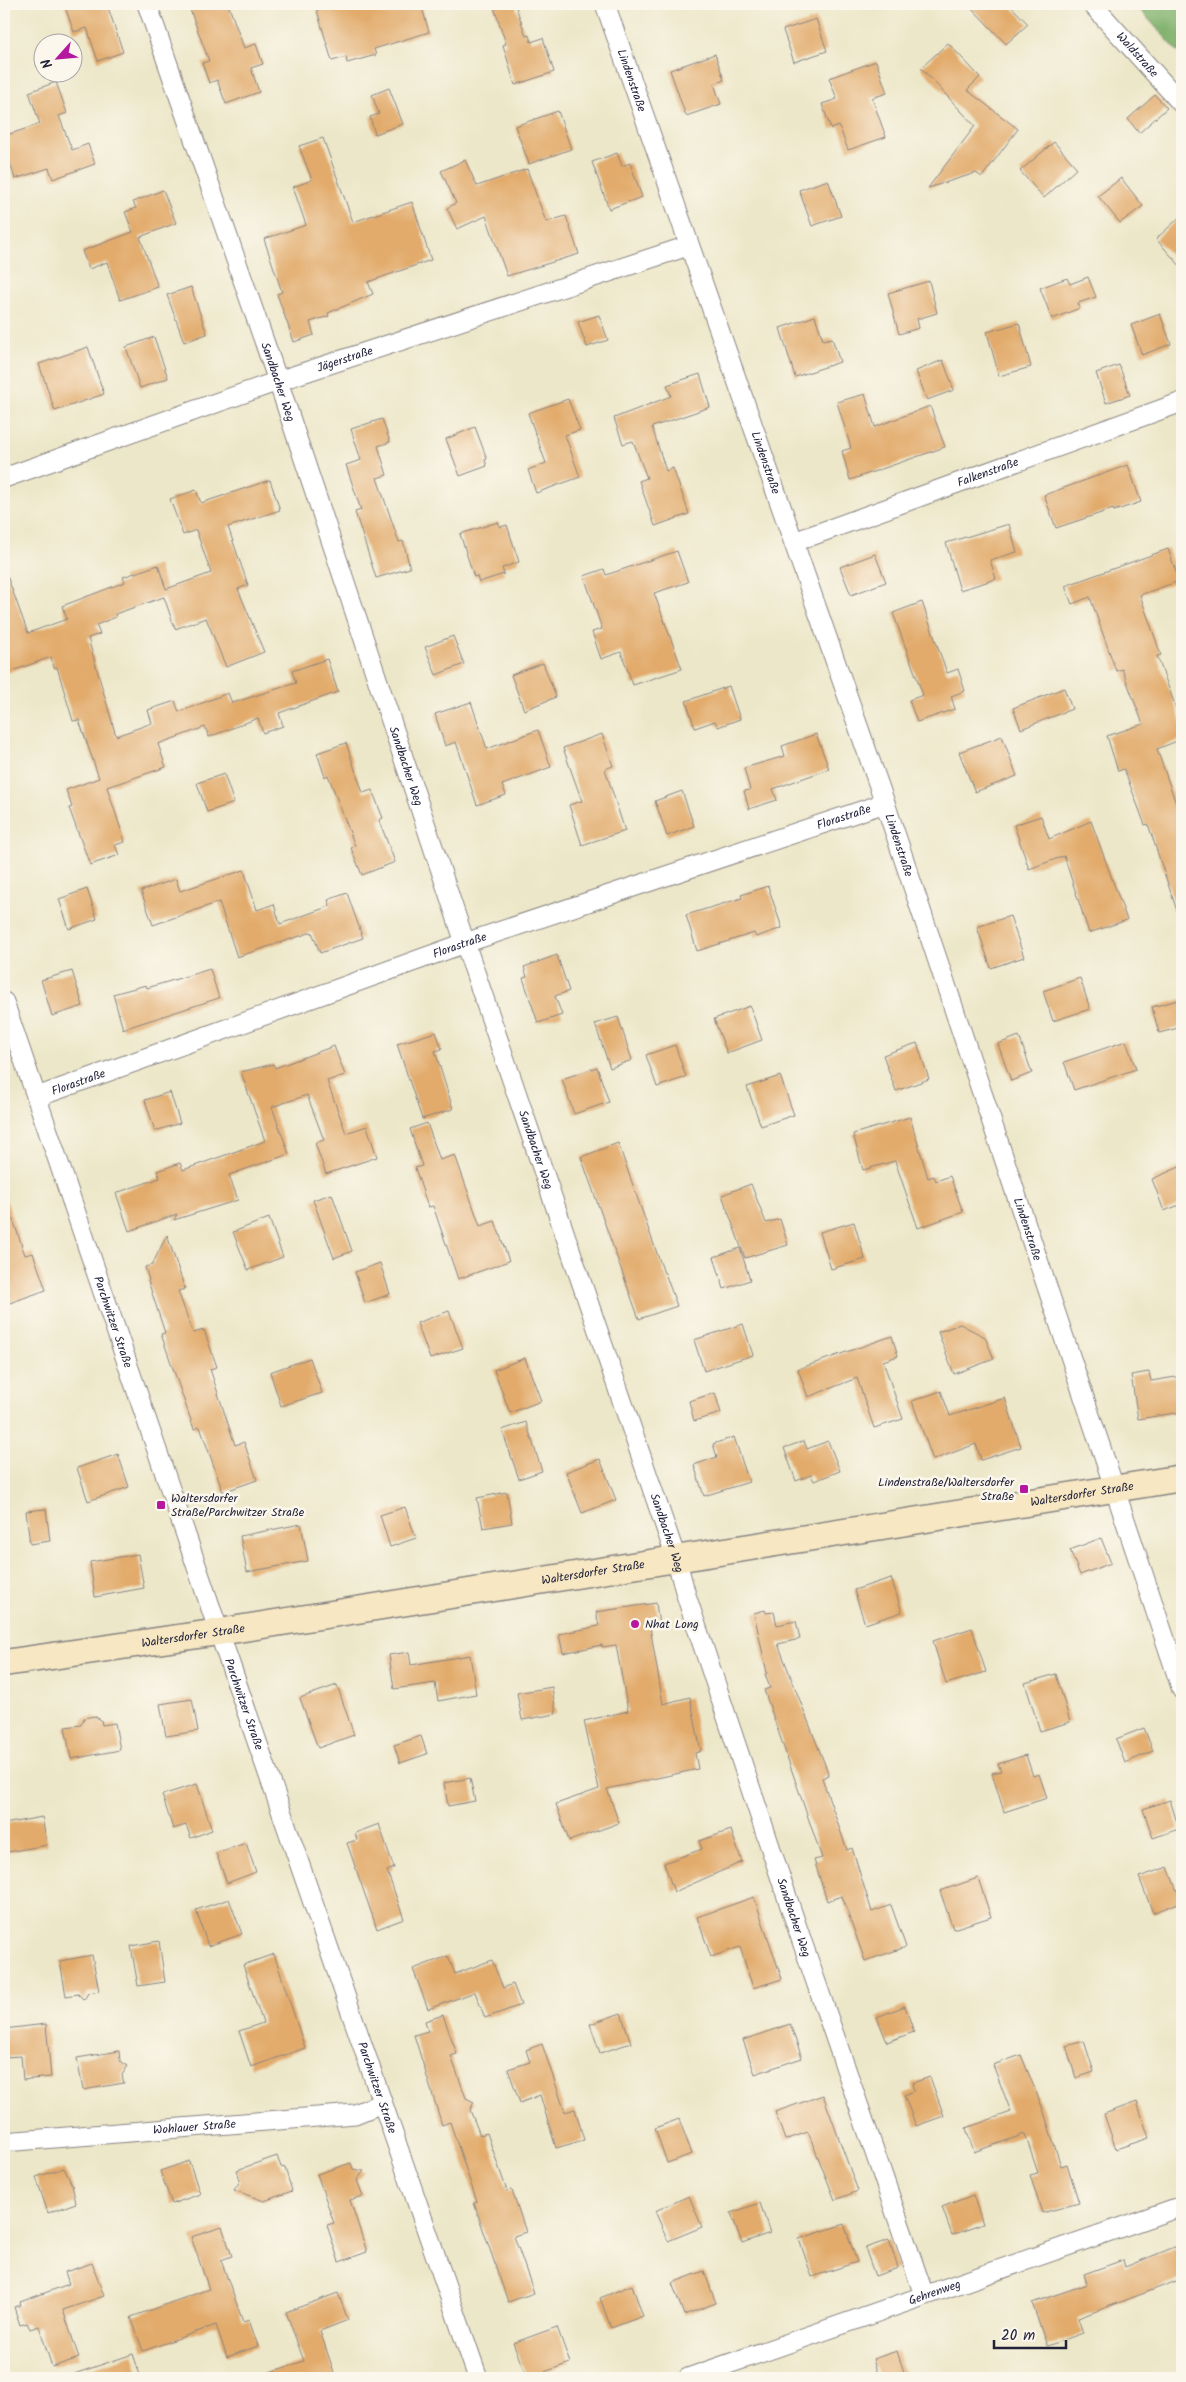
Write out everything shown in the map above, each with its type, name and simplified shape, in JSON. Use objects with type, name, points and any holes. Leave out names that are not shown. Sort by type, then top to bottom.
[{"type":"street","name":"Sandbacher Weg","points":[[147,4],[278,381],[465,943],[676,1558],[686,1595],[794,1918],[924,2295]]},
{"type":"street","name":"Lindenstraße","points":[[605,4],[688,246],[794,542],[884,802],[1182,1690]]},
{"type":"street","name":"Waldstraße","points":[[1092,4],[1182,104]]},
{"type":"street","name":"Jägerstraße","points":[[4,478],[278,381],[688,246]]},
{"type":"street","name":"Falkenstraße","points":[[794,542],[1181,405]]},
{"type":"street","name":"Florastraße","points":[[37,1097],[465,943],[884,802]]},
{"type":"street","name":"Parchwitzer Straße","points":[[4,1002],[219,1632],[478,2378]]},
{"type":"street","name":"Waltersdorfer Straße","points":[[4,1663],[219,1632],[1182,1478]]},
{"type":"street","name":"Wohlauer Straße","points":[[4,2142],[355,2114],[382,2103]]},
{"type":"street","name":"Gehrenweg","points":[[688,2378],[1182,2206]]},
{"type":"green space","points":[[1135,4],[1182,4],[1182,56]]},
{"type":"building","points":[[64,4],[107,4],[123,52],[98,61],[87,28],[74,32]]},
{"type":"building","points":[[188,4],[228,4],[244,48],[256,44],[263,64],[251,68],[259,92],[226,104],[217,80],[209,83],[202,63],[209,61]]},
{"type":"building","points":[[315,4],[421,4],[429,32],[374,49],[376,55],[347,63],[346,57],[332,61]]},
{"type":"building","points":[[493,4],[515,4],[526,36],[529,35],[531,42],[543,38],[554,72],[515,85],[503,45],[506,44]]},
{"type":"building","points":[[968,4],[1009,4],[1028,24],[1006,44]]},
{"type":"building","points":[[816,19],[827,51],[794,62],[783,30]]},
{"type":"building","points":[[948,43],[980,77],[967,90],[1018,129],[982,177],[976,173],[928,188],[975,126],[921,68]]},
{"type":"building","points":[[715,54],[724,80],[714,84],[721,104],[686,116],[670,70]]},
{"type":"building","points":[[876,61],[887,93],[872,98],[886,137],[848,150],[839,126],[831,129],[822,104],[837,99],[829,78]]},
{"type":"building","points":[[56,82],[67,113],[59,116],[72,150],[88,144],[95,164],[53,179],[49,168],[15,179],[4,143],[4,136],[40,124],[29,92]]},
{"type":"building","points":[[389,88],[403,124],[375,134],[370,117],[379,114],[372,95]]},
{"type":"building","points":[[1155,95],[1167,108],[1139,133],[1128,119]]},
{"type":"building","points":[[558,111],[571,149],[529,164],[515,126]]},
{"type":"building","points":[[323,138],[353,222],[412,202],[431,260],[368,282],[373,294],[328,313],[329,316],[310,322],[314,335],[294,342],[277,294],[282,292],[264,239],[306,225],[293,187],[312,180],[299,146]]},
{"type":"building","points":[[1054,142],[1077,168],[1044,198],[1020,171]]},
{"type":"building","points":[[617,153],[622,166],[630,163],[642,197],[609,209],[592,162]]},
{"type":"building","points":[[465,160],[477,186],[527,169],[546,222],[566,216],[579,254],[507,276],[486,216],[457,229],[447,208],[456,203],[441,171]]},
{"type":"building","points":[[1121,178],[1143,206],[1120,223],[1098,196]]},
{"type":"building","points":[[828,180],[841,216],[812,226],[799,190]]},
{"type":"building","points":[[163,190],[176,223],[140,237],[158,287],[120,300],[107,262],[89,269],[82,251],[133,232],[125,212],[136,208],[133,202]]},
{"type":"building","points":[[1182,215],[1182,268],[1156,239]]},
{"type":"building","points":[[1088,277],[1096,297],[1078,303],[1080,308],[1052,319],[1040,288],[1067,278],[1070,284]]},
{"type":"building","points":[[929,281],[937,313],[917,319],[919,328],[899,334],[888,293]]},
{"type":"building","points":[[191,287],[207,334],[184,342],[167,295]]},
{"type":"building","points":[[1160,314],[1171,344],[1142,355],[1131,325]]},
{"type":"building","points":[[599,315],[608,340],[587,347],[578,322]]},
{"type":"building","points":[[815,316],[823,340],[832,338],[840,362],[795,377],[780,328]]},
{"type":"building","points":[[1019,323],[1031,367],[999,376],[987,332]]},
{"type":"building","points":[[154,337],[168,378],[140,388],[126,347]]},
{"type":"building","points":[[88,347],[104,394],[55,411],[39,364]]},
{"type":"building","points":[[943,360],[954,390],[927,400],[916,371]]},
{"type":"building","points":[[1119,365],[1130,395],[1106,403],[1096,373]]},
{"type":"building","points":[[700,374],[710,407],[652,427],[666,471],[673,468],[689,514],[655,526],[639,481],[647,478],[633,441],[623,444],[614,418],[671,396],[667,385]]},
{"type":"building","points":[[865,394],[875,427],[930,406],[945,447],[850,480],[842,451],[851,448],[837,402]]},
{"type":"building","points":[[568,399],[580,430],[565,435],[580,477],[536,493],[528,470],[546,463],[528,413]]},
{"type":"building","points":[[382,419],[390,442],[378,446],[387,475],[377,478],[399,542],[403,541],[410,568],[376,578],[355,512],[361,510],[346,465],[361,460],[351,429]]},
{"type":"building","points":[[475,427],[487,459],[485,460],[487,466],[460,476],[446,439]]},
{"type":"building","points":[[1128,465],[1141,502],[1056,528],[1044,495]]},
{"type":"building","points":[[270,480],[280,510],[228,527],[248,585],[238,589],[264,652],[226,667],[206,618],[175,629],[164,597],[115,614],[116,617],[96,625],[100,634],[88,638],[116,736],[152,723],[148,710],[175,701],[179,712],[228,693],[232,703],[296,683],[292,671],[327,659],[338,692],[279,713],[283,726],[263,733],[258,718],[209,737],[205,727],[158,744],[166,767],[107,787],[125,842],[115,845],[119,855],[90,865],[69,808],[72,807],[66,790],[99,778],[79,720],[73,721],[57,667],[54,668],[51,657],[4,674],[4,573],[6,573],[28,633],[67,619],[62,606],[125,582],[123,577],[158,565],[166,589],[211,573],[196,530],[183,535],[170,499],[196,490],[201,503]]},
{"type":"building","points":[[498,522],[500,527],[507,525],[519,562],[502,568],[504,574],[479,582],[477,576],[474,577],[460,534]]},
{"type":"building","points":[[1009,524],[1017,552],[990,560],[996,579],[960,590],[946,543]]},
{"type":"building","points":[[1168,549],[1179,581],[1140,595],[1161,655],[1157,656],[1182,724],[1182,739],[1157,749],[1182,821],[1182,916],[1179,917],[1148,824],[1145,825],[1124,769],[1118,771],[1107,736],[1143,724],[1122,669],[1116,671],[1090,597],[1072,604],[1065,586]]},
{"type":"building","points":[[677,551],[688,582],[654,593],[682,669],[633,685],[621,652],[601,659],[592,632],[602,629],[584,576],[604,569],[606,575]]},
{"type":"building","points":[[875,554],[886,582],[851,595],[840,567]]},
{"type":"building","points":[[922,602],[947,673],[958,669],[965,691],[951,696],[955,709],[917,722],[909,700],[923,695],[893,613]]},
{"type":"building","points":[[453,636],[464,664],[436,675],[425,647]]},
{"type":"building","points":[[543,663],[556,697],[524,710],[511,675]]},
{"type":"building","points":[[729,686],[740,719],[718,727],[715,721],[695,728],[686,701]]},
{"type":"building","points":[[1064,688],[1072,709],[1021,729],[1013,708]]},
{"type":"building","points":[[471,702],[487,749],[538,730],[551,767],[502,785],[506,795],[477,805],[456,742],[445,746],[435,714]]},
{"type":"building","points":[[602,734],[613,766],[605,769],[625,831],[582,845],[569,805],[582,801],[563,748]]},
{"type":"building","points":[[816,734],[829,769],[773,789],[777,800],[749,809],[744,791],[750,790],[744,768],[785,756],[782,746]]},
{"type":"building","points":[[1002,736],[1017,776],[975,792],[959,752]]},
{"type":"building","points":[[346,743],[363,793],[372,790],[383,818],[379,820],[395,862],[362,875],[351,848],[355,846],[328,775],[325,777],[317,753]]},
{"type":"building","points":[[224,774],[234,803],[207,812],[197,783]]},
{"type":"building","points":[[682,791],[694,826],[667,836],[655,801]]},
{"type":"building","points":[[1041,816],[1049,839],[1091,821],[1127,920],[1089,933],[1064,856],[1029,869],[1014,825]]},
{"type":"building","points":[[244,870],[257,910],[274,904],[280,924],[330,906],[328,900],[347,893],[363,938],[320,953],[312,932],[237,957],[219,902],[153,925],[141,891],[176,879],[180,891]]},
{"type":"building","points":[[768,886],[782,928],[756,937],[754,933],[697,951],[686,915],[742,898],[741,895]]},
{"type":"building","points":[[87,889],[97,919],[69,929],[59,899]]},
{"type":"building","points":[[1010,916],[1024,957],[991,968],[977,927]]},
{"type":"building","points":[[557,955],[569,991],[555,996],[562,1015],[538,1023],[523,978],[527,977],[524,967]]},
{"type":"building","points":[[210,969],[219,998],[123,1029],[113,994],[146,985],[147,988]]},
{"type":"building","points":[[72,971],[83,1006],[52,1016],[41,980]]},
{"type":"building","points":[[1080,978],[1090,1009],[1053,1021],[1043,991]]},
{"type":"building","points":[[1182,999],[1182,1027],[1159,1033],[1152,1007]]},
{"type":"building","points":[[750,1006],[762,1040],[727,1053],[714,1019]]},
{"type":"building","points":[[618,1017],[632,1060],[610,1068],[595,1024]]},
{"type":"building","points":[[436,1032],[442,1049],[435,1051],[453,1109],[422,1119],[397,1044]]},
{"type":"building","points":[[1019,1036],[1032,1073],[1011,1081],[998,1044]]},
{"type":"building","points":[[1126,1041],[1136,1069],[1074,1090],[1064,1062]]},
{"type":"building","points":[[917,1043],[929,1079],[896,1091],[883,1055]]},
{"type":"building","points":[[675,1045],[686,1077],[657,1087],[646,1055]]},
{"type":"building","points":[[334,1046],[345,1075],[327,1081],[346,1133],[367,1126],[377,1157],[326,1174],[315,1143],[324,1140],[307,1095],[272,1107],[289,1154],[229,1175],[238,1200],[174,1220],[177,1214],[129,1231],[116,1193],[160,1178],[157,1171],[180,1163],[183,1170],[265,1141],[241,1072],[273,1064],[275,1068]]},
{"type":"building","points":[[597,1067],[609,1102],[574,1114],[562,1079]]},
{"type":"building","points":[[780,1076],[794,1115],[761,1126],[747,1087]]},
{"type":"building","points":[[170,1092],[180,1123],[155,1131],[145,1100]]},
{"type":"building","points":[[910,1117],[928,1178],[934,1176],[936,1181],[950,1176],[963,1212],[918,1228],[895,1161],[863,1170],[853,1134]]},
{"type":"building","points":[[427,1123],[440,1160],[455,1155],[480,1226],[495,1221],[509,1261],[458,1279],[433,1206],[428,1207],[415,1168],[422,1166],[410,1129]]},
{"type":"building","points":[[618,1143],[677,1306],[639,1319],[581,1157]]},
{"type":"building","points":[[1182,1166],[1182,1204],[1164,1211],[1152,1179]]},
{"type":"building","points":[[751,1184],[766,1223],[780,1219],[788,1245],[745,1258],[722,1195]]},
{"type":"building","points":[[332,1194],[352,1251],[334,1258],[313,1200]]},
{"type":"building","points":[[4,1202],[7,1202],[25,1255],[33,1253],[46,1290],[4,1305]]},
{"type":"building","points":[[269,1218],[283,1257],[248,1270],[233,1232]]},
{"type":"building","points":[[854,1222],[865,1259],[831,1269],[820,1232]]},
{"type":"building","points":[[167,1235],[185,1289],[178,1291],[193,1333],[204,1330],[217,1367],[210,1369],[235,1445],[244,1442],[257,1480],[223,1492],[200,1427],[194,1429],[161,1334],[165,1333],[148,1281],[145,1267],[152,1265]]},
{"type":"building","points":[[740,1248],[750,1280],[724,1289],[714,1257]]},
{"type":"building","points":[[380,1263],[390,1294],[365,1303],[355,1272]]},
{"type":"building","points":[[449,1311],[463,1348],[430,1359],[417,1323]]},
{"type":"building","points":[[743,1324],[753,1355],[704,1371],[694,1340]]},
{"type":"building","points":[[960,1324],[985,1337],[994,1359],[954,1374],[938,1332]]},
{"type":"building","points":[[892,1336],[898,1356],[883,1361],[903,1419],[874,1428],[857,1378],[808,1397],[798,1369]]},
{"type":"building","points":[[310,1358],[322,1393],[281,1406],[270,1372]]},
{"type":"building","points":[[525,1358],[541,1401],[510,1413],[494,1370]]},
{"type":"building","points":[[1149,1372],[1151,1381],[1182,1376],[1182,1412],[1138,1419],[1131,1375]]},
{"type":"building","points":[[941,1391],[950,1416],[1005,1398],[1021,1447],[981,1460],[976,1444],[933,1460],[912,1401]]},
{"type":"building","points":[[715,1393],[721,1413],[694,1421],[689,1401]]},
{"type":"building","points":[[526,1422],[542,1471],[519,1479],[502,1430]]},
{"type":"building","points":[[734,1437],[749,1482],[704,1496],[694,1465],[717,1457],[713,1444]]},
{"type":"building","points":[[804,1441],[807,1449],[828,1441],[840,1471],[814,1481],[811,1475],[796,1481],[784,1448]]},
{"type":"building","points":[[118,1454],[129,1487],[88,1501],[77,1468]]},
{"type":"building","points":[[600,1459],[616,1500],[582,1513],[566,1472]]},
{"type":"building","points":[[507,1492],[512,1523],[483,1528],[477,1498]]},
{"type":"building","points":[[405,1507],[416,1538],[390,1547],[380,1515]]},
{"type":"building","points":[[46,1509],[50,1541],[30,1544],[26,1511]]},
{"type":"building","points":[[301,1524],[308,1561],[247,1572],[240,1536]]},
{"type":"building","points":[[1101,1538],[1111,1563],[1080,1575],[1070,1550]]},
{"type":"building","points":[[138,1554],[144,1588],[95,1597],[90,1562]]},
{"type":"building","points":[[891,1578],[902,1612],[865,1624],[854,1590]]},
{"type":"building","points":[[656,1603],[659,1625],[650,1627],[663,1704],[690,1697],[701,1751],[695,1753],[698,1769],[607,1789],[619,1823],[569,1841],[556,1804],[599,1789],[584,1721],[628,1711],[616,1645],[602,1647],[602,1645],[563,1653],[559,1634],[599,1626],[596,1612]]},
{"type":"building","points":[[765,1610],[766,1613],[774,1612],[777,1625],[796,1621],[800,1639],[778,1644],[829,1775],[822,1778],[847,1850],[852,1848],[872,1912],[891,1905],[906,1947],[865,1961],[842,1896],[827,1901],[814,1860],[822,1858],[764,1690],[770,1688],[765,1674],[767,1673],[754,1613]]},
{"type":"building","points":[[972,1628],[986,1672],[946,1684],[933,1641]]},
{"type":"building","points":[[409,1652],[411,1665],[470,1655],[476,1694],[438,1701],[435,1683],[394,1689],[389,1655]]},
{"type":"building","points":[[1056,1674],[1070,1722],[1040,1731],[1025,1683]]},
{"type":"building","points":[[337,1685],[354,1735],[318,1748],[300,1698]]},
{"type":"building","points":[[552,1687],[556,1714],[522,1720],[517,1693]]},
{"type":"building","points":[[192,1699],[198,1731],[166,1736],[160,1704]]},
{"type":"building","points":[[94,1716],[101,1720],[102,1725],[115,1723],[120,1750],[71,1759],[65,1727],[81,1725],[84,1718]]},
{"type":"building","points":[[1144,1728],[1153,1751],[1125,1763],[1116,1739]]},
{"type":"building","points":[[421,1736],[427,1754],[400,1763],[394,1745]]},
{"type":"building","points":[[1026,1755],[1033,1776],[1039,1774],[1047,1798],[1004,1812],[992,1773],[1001,1771],[998,1764]]},
{"type":"building","points":[[470,1778],[475,1801],[448,1806],[444,1783]]},
{"type":"building","points":[[197,1784],[212,1830],[191,1838],[186,1825],[173,1829],[162,1795]]},
{"type":"building","points":[[1170,1800],[1179,1829],[1153,1838],[1143,1809]]},
{"type":"building","points":[[42,1817],[47,1845],[8,1852],[4,1824]]},
{"type":"building","points":[[379,1824],[394,1868],[387,1871],[404,1919],[377,1929],[347,1843],[357,1840],[355,1833]]},
{"type":"building","points":[[731,1830],[742,1862],[674,1892],[664,1863],[702,1849],[699,1841]]},
{"type":"building","points":[[246,1843],[256,1872],[227,1883],[216,1853]]},
{"type":"building","points":[[1168,1867],[1181,1902],[1153,1913],[1139,1877]]},
{"type":"building","points":[[978,1878],[991,1917],[953,1929],[940,1891]]},
{"type":"building","points":[[754,1897],[782,1979],[753,1988],[740,1947],[711,1957],[697,1917]]},
{"type":"building","points":[[229,1899],[242,1934],[208,1946],[196,1910]]},
{"type":"building","points":[[159,1941],[165,1982],[138,1986],[131,1946]]},
{"type":"building","points":[[274,1954],[305,2048],[251,2067],[239,2031],[263,2023],[243,1965]]},
{"type":"building","points":[[92,1955],[99,1991],[88,1993],[84,2000],[78,1994],[66,1996],[60,1961]]},
{"type":"building","points":[[448,1956],[455,1974],[492,1960],[503,1988],[513,1984],[521,2005],[485,2018],[475,1992],[428,2009],[413,1969]]},
{"type":"building","points":[[905,2006],[914,2032],[887,2042],[877,2017]]},
{"type":"building","points":[[621,2013],[631,2043],[600,2053],[590,2024]]},
{"type":"building","points":[[443,2015],[457,2054],[451,2056],[466,2098],[474,2102],[470,2110],[480,2135],[487,2133],[507,2191],[512,2190],[526,2232],[514,2236],[534,2293],[508,2302],[474,2203],[477,2202],[450,2122],[442,2125],[414,2035],[428,2031],[425,2021]]},
{"type":"building","points":[[46,2024],[51,2077],[23,2080],[21,2056],[5,2057],[4,2029]]},
{"type":"building","points":[[790,2024],[802,2058],[755,2074],[743,2040]]},
{"type":"building","points":[[1084,2041],[1094,2072],[1076,2078],[1066,2046]]},
{"type":"building","points":[[542,2044],[565,2112],[575,2109],[584,2140],[556,2148],[540,2095],[520,2103],[508,2069],[530,2062],[526,2050]]},
{"type":"building","points":[[119,2051],[120,2061],[128,2066],[122,2075],[124,2083],[83,2090],[77,2058]]},
{"type":"building","points":[[1021,2055],[1043,2109],[1061,2166],[1067,2164],[1079,2203],[1042,2213],[1030,2175],[1038,2173],[1025,2134],[974,2152],[966,2128],[1011,2112],[993,2065]]},
{"type":"building","points":[[930,2077],[944,2116],[916,2126],[904,2095],[914,2091],[912,2083]]},
{"type":"building","points":[[823,2095],[858,2191],[835,2200],[808,2132],[785,2140],[775,2112]]},
{"type":"building","points":[[1137,2102],[1149,2138],[1116,2149],[1104,2114]]},
{"type":"building","points":[[679,2119],[692,2154],[667,2163],[655,2128]]},
{"type":"building","points":[[277,2156],[281,2167],[285,2168],[292,2191],[264,2201],[234,2190],[240,2181],[237,2170]]},
{"type":"building","points":[[189,2161],[200,2194],[172,2204],[160,2171]]},
{"type":"building","points":[[351,2163],[353,2169],[364,2171],[357,2180],[363,2196],[350,2200],[367,2252],[339,2262],[327,2225],[334,2223],[317,2174]]},
{"type":"building","points":[[64,2168],[72,2185],[76,2203],[48,2213],[36,2177]]},
{"type":"building","points":[[973,2195],[983,2224],[952,2235],[942,2207]]},
{"type":"building","points":[[689,2196],[702,2227],[668,2241],[655,2211]]},
{"type":"building","points":[[760,2203],[770,2233],[742,2243],[731,2213]]},
{"type":"building","points":[[844,2224],[857,2262],[812,2277],[799,2239]]},
{"type":"building","points":[[222,2227],[232,2256],[221,2260],[243,2322],[249,2320],[258,2346],[227,2357],[216,2325],[143,2351],[131,2317],[209,2289],[191,2237]]},
{"type":"building","points":[[889,2240],[898,2268],[875,2276],[865,2248]]},
{"type":"building","points":[[1182,2244],[1182,2279],[1078,2318],[1083,2333],[1047,2346],[1032,2303],[1087,2284],[1084,2274],[1123,2260],[1125,2267]]},
{"type":"building","points":[[92,2263],[104,2296],[63,2310],[79,2358],[52,2367],[39,2326],[30,2329],[27,2323],[20,2325],[14,2307],[21,2305],[20,2302],[69,2284],[65,2272]]},
{"type":"building","points":[[704,2271],[716,2303],[684,2315],[672,2283]]},
{"type":"building","points":[[632,2285],[643,2316],[611,2328],[600,2298]]},
{"type":"building","points":[[338,2293],[348,2320],[320,2331],[336,2378],[264,2378],[264,2374],[304,2361],[286,2312]]},
{"type":"building","points":[[557,2327],[570,2363],[527,2378],[513,2343]]},
{"type":"building","points":[[897,2351],[906,2378],[879,2378],[873,2359]]},
{"type":"building","points":[[133,2354],[141,2378],[72,2378],[71,2375]]},
{"type":"place","name":"Lindenstraße/Waltersdorfer Straße","points":[[1024,1489]]},
{"type":"place","name":"Waltersdorfer Straße/Parchwitzer Straße","points":[[161,1505]]},
{"type":"place","name":"Nhat Long","points":[[635,1624]]}]
